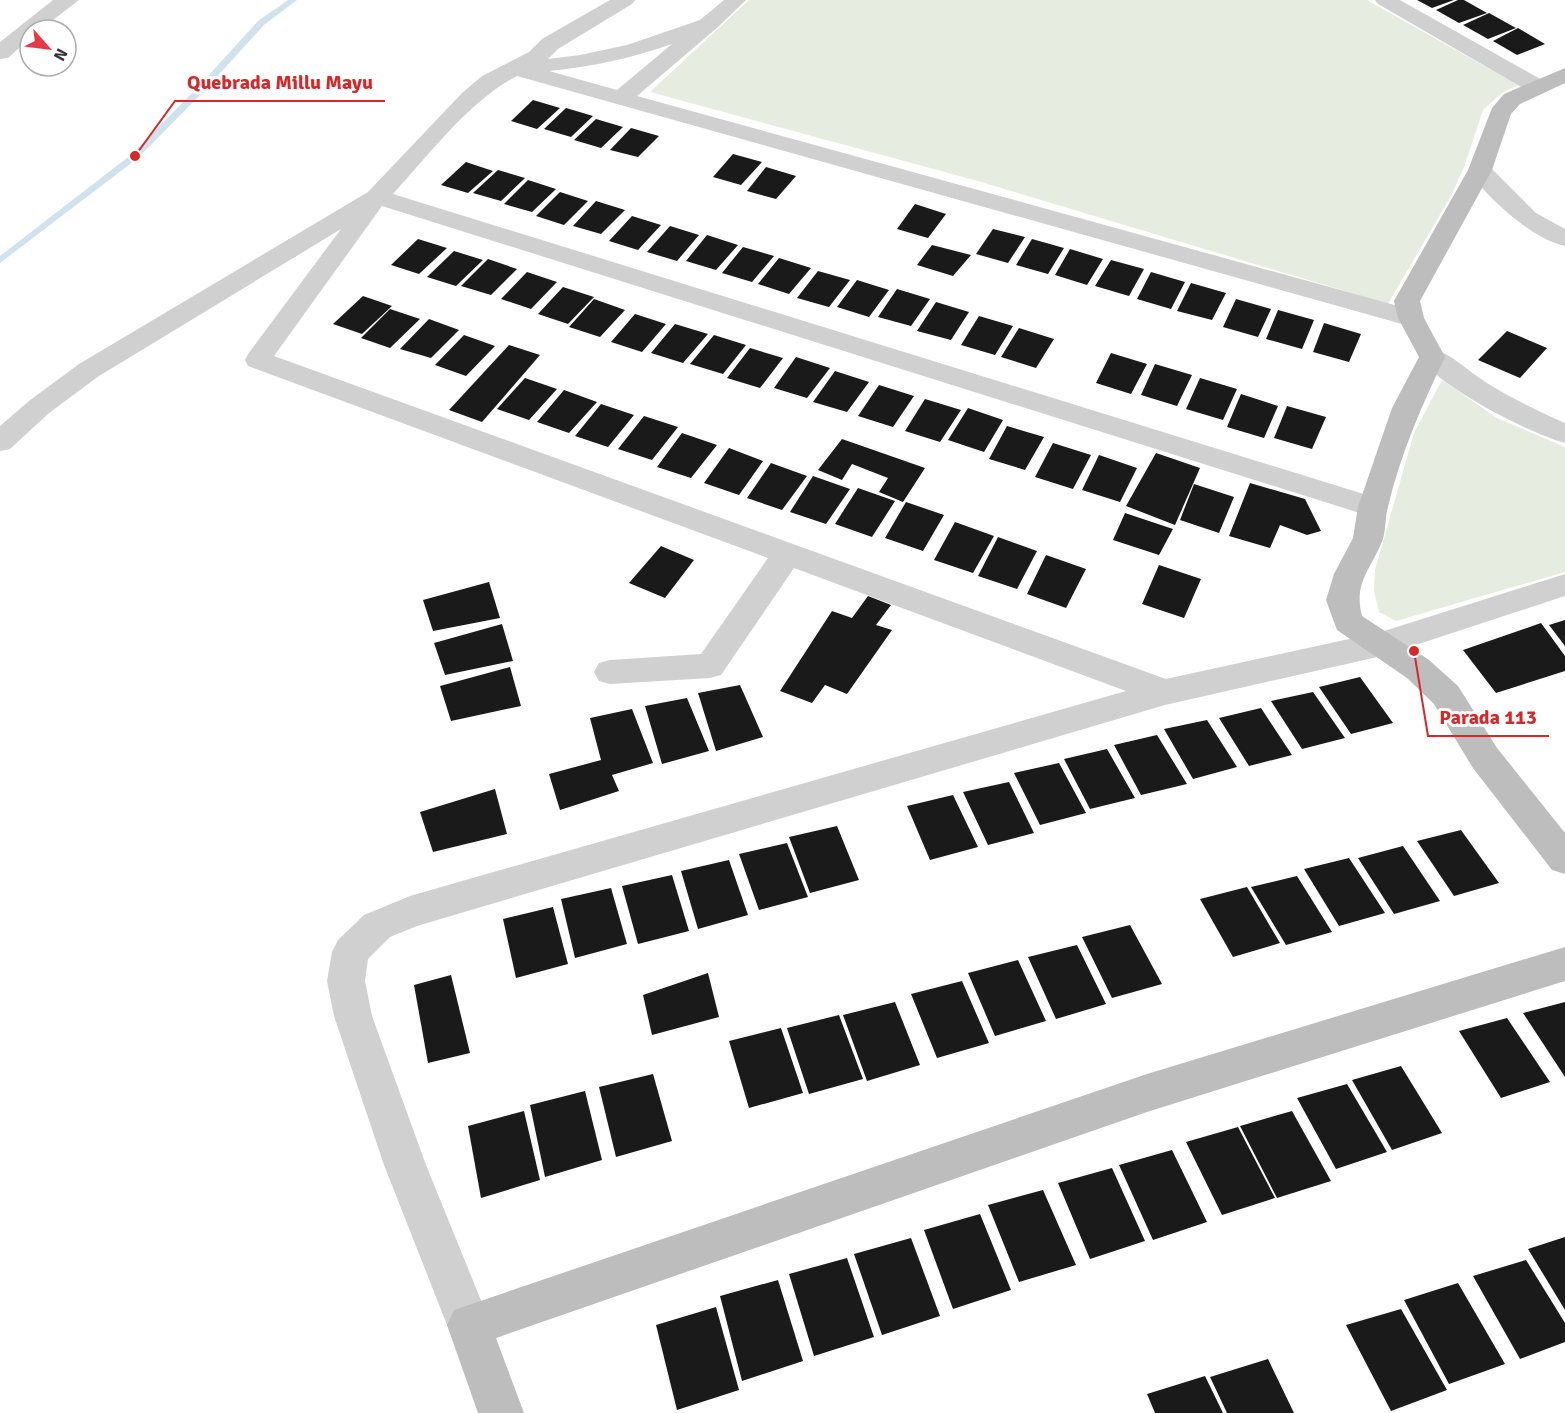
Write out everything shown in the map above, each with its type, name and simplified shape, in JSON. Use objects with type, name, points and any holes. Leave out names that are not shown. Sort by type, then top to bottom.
[{"type":"street","points":[[0,54],[52,9],[69,0]]},
{"type":"street","points":[[625,0],[550,44],[537,57],[512,68],[470,98],[377,197],[258,360],[1165,692]]},
{"type":"street","points":[[622,97],[736,0]]},
{"type":"street","points":[[1385,0],[1536,86]]},
{"type":"street","points":[[512,68],[580,62],[633,50],[711,23]]},
{"type":"street","points":[[512,68],[1411,318]]},
{"type":"street","points":[[1565,75],[1536,86],[1512,99],[1500,113],[1480,170],[1407,300],[1411,318],[1432,357],[1470,386],[1508,408],[1565,434]]},
{"type":"street","points":[[1480,170],[1527,218],[1565,239]]},
{"type":"street","points":[[0,442],[39,407],[89,370],[377,197],[1373,507]]},
{"type":"street","points":[[1432,357],[1406,408],[1373,507],[1368,538],[1349,574],[1342,600],[1348,622],[1418,669],[1446,695],[1485,758],[1565,859]]},
{"type":"street","points":[[610,672],[710,666],[787,554]]},
{"type":"street","points":[[501,1413],[469,1325],[405,1165],[353,1016],[346,981],[351,952],[377,926],[422,909],[1165,692],[1382,644],[1565,585]]},
{"type":"street","points":[[469,1325],[1147,1093],[1565,964]]},
{"type":"shaded area","points":[[749,0],[1367,0],[1518,85],[1502,93],[1483,110],[1464,167],[1452,194],[1388,304],[978,181],[650,92]]},
{"type":"shaded area","points":[[1442,380],[1497,418],[1565,447],[1565,572],[1396,621],[1379,612],[1374,591],[1375,570],[1414,433]]},
{"type":"building","points":[[1417,0],[1454,0],[1432,8]]},
{"type":"building","points":[[1458,0],[1464,0],[1487,13],[1459,23],[1436,10]]},
{"type":"building","points":[[1489,13],[1516,28],[1488,39],[1463,25]]},
{"type":"building","points":[[1518,28],[1545,44],[1517,55],[1493,41]]},
{"type":"building","points":[[533,100],[560,108],[537,129],[511,121]]},
{"type":"building","points":[[566,108],[593,116],[571,137],[544,129]]},
{"type":"building","points":[[596,119],[623,127],[601,148],[574,140]]},
{"type":"building","points":[[631,128],[659,136],[638,157],[610,150]]},
{"type":"building","points":[[733,154],[762,162],[741,185],[713,177]]},
{"type":"building","points":[[466,162],[493,171],[468,193],[441,185]]},
{"type":"building","points":[[766,167],[796,176],[776,199],[747,191]]},
{"type":"building","points":[[498,170],[525,178],[501,201],[473,193]]},
{"type":"building","points":[[528,180],[556,189],[532,212],[504,204]]},
{"type":"building","points":[[560,192],[588,201],[564,225],[536,216]]},
{"type":"building","points":[[596,201],[625,210],[601,234],[573,226]]},
{"type":"building","points":[[915,204],[946,214],[928,238],[897,229]]},
{"type":"building","points":[[632,216],[661,225],[638,250],[609,241]]},
{"type":"building","points":[[670,226],[699,235],[677,261],[647,252]]},
{"type":"building","points":[[993,229],[1025,237],[1008,263],[976,254]]},
{"type":"building","points":[[707,235],[738,245],[716,270],[686,261]]},
{"type":"building","points":[[418,239],[447,248],[419,274],[391,265]]},
{"type":"building","points":[[1032,239],[1064,248],[1048,274],[1016,265]]},
{"type":"building","points":[[932,245],[971,255],[953,276],[917,265]]},
{"type":"building","points":[[743,247],[774,256],[752,282],[722,273]]},
{"type":"building","points":[[1070,249],[1103,259],[1087,285],[1055,275]]},
{"type":"building","points":[[454,251],[483,260],[456,286],[427,277]]},
{"type":"building","points":[[779,258],[811,268],[789,294],[758,284]]},
{"type":"building","points":[[488,259],[517,269],[491,295],[461,286]]},
{"type":"building","points":[[1111,260],[1144,269],[1129,296],[1095,286]]},
{"type":"building","points":[[818,271],[850,280],[829,307],[797,298]]},
{"type":"building","points":[[527,272],[557,282],[531,309],[501,299]]},
{"type":"building","points":[[1151,272],[1185,282],[1171,309],[1137,299]]},
{"type":"building","points":[[857,280],[889,290],[869,317],[837,307]]},
{"type":"building","points":[[1191,283],[1226,293],[1212,320],[1177,311]]},
{"type":"building","points":[[563,287],[594,297],[568,324],[538,314]]},
{"type":"building","points":[[897,289],[930,299],[911,326],[878,317]]},
{"type":"building","points":[[363,296],[392,306],[362,334],[333,324]]},
{"type":"building","points":[[594,299],[625,310],[600,337],[569,327]]},
{"type":"building","points":[[1236,299],[1271,309],[1258,337],[1223,327]]},
{"type":"building","points":[[936,302],[969,312],[951,340],[917,331]]},
{"type":"building","points":[[390,309],[420,319],[390,348],[361,338]]},
{"type":"building","points":[[1278,310],[1314,320],[1302,349],[1266,339]]},
{"type":"building","points":[[635,314],[666,324],[642,352],[611,342]]},
{"type":"building","points":[[979,316],[1013,326],[995,355],[961,345]]},
{"type":"building","points":[[429,319],[459,330],[431,358],[400,349]]},
{"type":"building","points":[[1324,323],[1361,334],[1349,362],[1313,352]]},
{"type":"building","points":[[675,324],[708,334],[683,363],[651,353]]},
{"type":"building","points":[[1019,328],[1054,339],[1036,368],[1001,357]]},
{"type":"building","points":[[1507,331],[1547,348],[1520,378],[1478,360]]},
{"type":"building","points":[[464,335],[495,346],[466,376],[435,365]]},
{"type":"building","points":[[714,335],[746,345],[723,374],[690,364]]},
{"type":"building","points":[[509,345],[540,355],[482,422],[449,410]]},
{"type":"building","points":[[750,348],[783,358],[760,388],[727,378]]},
{"type":"building","points":[[1111,353],[1147,364],[1131,394],[1096,383]]},
{"type":"building","points":[[796,357],[830,368],[807,398],[774,388]]},
{"type":"building","points":[[1155,364],[1192,375],[1177,406],[1141,395]]},
{"type":"building","points":[[835,371],[869,382],[847,412],[813,402]]},
{"type":"building","points":[[525,378],[557,389],[529,420],[497,409]]},
{"type":"building","points":[[1200,378],[1237,389],[1223,420],[1186,409]]},
{"type":"building","points":[[879,385],[914,396],[893,427],[858,416]]},
{"type":"building","points":[[564,390],[597,402],[569,433],[537,422]]},
{"type":"building","points":[[1241,394],[1278,406],[1264,438],[1227,427]]},
{"type":"building","points":[[925,399],[961,410],[940,442],[905,431]]},
{"type":"building","points":[[601,404],[634,415],[608,447],[575,436]]},
{"type":"building","points":[[1287,406],[1326,417],[1312,449],[1274,438]]},
{"type":"building","points":[[968,408],[1003,420],[984,452],[948,440]]},
{"type":"building","points":[[644,416],[678,427],[652,460],[618,449]]},
{"type":"building","points":[[1007,426],[1044,437],[1025,470],[989,459]]},
{"type":"building","points":[[682,433],[717,445],[691,478],[657,467]]},
{"type":"building","points":[[842,439],[925,468],[903,502],[879,492],[888,478],[852,464],[842,480],[818,470]]},
{"type":"building","points":[[1053,443],[1091,455],[1073,489],[1035,477]]},
{"type":"building","points":[[729,448],[763,461],[739,495],[704,483]]},
{"type":"building","points":[[1156,453],[1200,468],[1175,525],[1126,506]]},
{"type":"building","points":[[1099,455],[1137,468],[1120,502],[1082,490]]},
{"type":"building","points":[[771,463],[807,476],[782,510],[747,498]]},
{"type":"building","points":[[813,476],[850,489],[826,524],[790,512]]},
{"type":"building","points":[[1250,483],[1305,499],[1321,531],[1307,535],[1280,525],[1270,548],[1229,536]]},
{"type":"building","points":[[1194,484],[1234,497],[1219,533],[1180,520]]},
{"type":"building","points":[[858,488],[895,501],[872,537],[835,524]]},
{"type":"building","points":[[906,502],[944,515],[923,551],[885,538]]},
{"type":"building","points":[[1125,513],[1173,529],[1159,555],[1113,540]]},
{"type":"building","points":[[955,522],[994,536],[973,573],[934,560]]},
{"type":"building","points":[[998,537],[1037,551],[1017,589],[978,576]]},
{"type":"building","points":[[661,546],[694,560],[665,598],[629,583]]},
{"type":"building","points":[[1046,555],[1086,569],[1066,608],[1027,594]]},
{"type":"building","points":[[1159,565],[1201,579],[1184,618],[1142,604]]},
{"type":"building","points":[[489,582],[500,618],[433,631],[423,600]]},
{"type":"building","points":[[868,596],[891,605],[876,625],[892,630],[847,694],[825,685],[812,703],[780,691],[832,611],[852,618]]},
{"type":"building","points":[[1565,620],[1565,646],[1549,625]]},
{"type":"building","points":[[1541,623],[1565,656],[1565,671],[1496,693],[1463,650]]},
{"type":"building","points":[[502,624],[513,661],[445,675],[434,643]]},
{"type":"building","points":[[510,667],[521,706],[451,721],[440,686]]},
{"type":"building","points":[[1360,677],[1393,723],[1351,734],[1319,687]]},
{"type":"building","points":[[740,685],[763,737],[716,751],[698,693]]},
{"type":"building","points":[[1313,692],[1345,738],[1302,749],[1271,701]]},
{"type":"building","points":[[687,698],[709,751],[662,764],[645,706]]},
{"type":"building","points":[[1261,708],[1292,755],[1249,766],[1219,718]]},
{"type":"building","points":[[632,709],[653,763],[612,775],[619,791],[560,810],[549,774],[601,760],[590,718]]},
{"type":"building","points":[[1207,720],[1237,767],[1193,779],[1164,729]]},
{"type":"building","points":[[1157,735],[1187,784],[1141,795],[1114,745]]},
{"type":"building","points":[[1107,749],[1135,798],[1090,809],[1064,759]]},
{"type":"building","points":[[1059,763],[1086,813],[1040,825],[1014,773]]},
{"type":"building","points":[[1009,782],[1034,833],[988,845],[963,792]]},
{"type":"building","points":[[495,789],[507,834],[433,852],[420,812]]},
{"type":"building","points":[[953,795],[978,847],[930,860],[907,806]]},
{"type":"building","points":[[837,826],[859,880],[810,893],[789,837]]},
{"type":"building","points":[[1461,830],[1499,883],[1454,896],[1417,841]]},
{"type":"building","points":[[787,843],[808,897],[759,910],[739,854]]},
{"type":"building","points":[[1403,846],[1440,901],[1394,914],[1358,858]]},
{"type":"building","points":[[1349,858],[1385,913],[1339,926],[1304,869]]},
{"type":"building","points":[[729,860],[748,915],[698,929],[681,871]]},
{"type":"building","points":[[672,875],[689,931],[638,944],[622,886]]},
{"type":"building","points":[[1297,876],[1332,932],[1286,945],[1251,887]]},
{"type":"building","points":[[1247,887],[1280,943],[1233,957],[1200,899]]},
{"type":"building","points":[[611,888],[627,944],[575,958],[561,899]]},
{"type":"building","points":[[553,907],[568,964],[516,978],[503,919]]},
{"type":"building","points":[[1130,925],[1162,984],[1112,998],[1082,937]]},
{"type":"building","points":[[1077,945],[1106,1004],[1056,1019],[1028,957]]},
{"type":"building","points":[[1018,960],[1046,1021],[995,1036],[968,973]]},
{"type":"building","points":[[708,973],[719,1017],[652,1035],[643,995]]},
{"type":"building","points":[[451,975],[470,1053],[428,1063],[414,985]]},
{"type":"building","points":[[962,981],[989,1043],[937,1058],[911,994]]},
{"type":"building","points":[[895,1002],[920,1065],[867,1081],[843,1015]]},
{"type":"building","points":[[1565,1002],[1565,1077],[1523,1013]]},
{"type":"building","points":[[839,1015],[863,1079],[809,1094],[787,1028]]},
{"type":"building","points":[[1507,1018],[1550,1082],[1501,1098],[1459,1031]]},
{"type":"building","points":[[781,1028],[803,1093],[749,1108],[729,1041]]},
{"type":"building","points":[[1401,1066],[1442,1133],[1392,1150],[1352,1080]]},
{"type":"building","points":[[653,1074],[672,1141],[616,1157],[599,1087]]},
{"type":"building","points":[[1347,1084],[1387,1152],[1336,1169],[1297,1098]]},
{"type":"building","points":[[585,1091],[602,1160],[545,1177],[530,1105]]},
{"type":"building","points":[[524,1111],[540,1180],[481,1198],[468,1126]]},
{"type":"building","points":[[1292,1111],[1331,1181],[1277,1198],[1240,1126]]},
{"type":"building","points":[[1238,1127],[1275,1198],[1222,1215],[1186,1142]]},
{"type":"building","points":[[1172,1150],[1207,1222],[1153,1240],[1119,1165]]},
{"type":"building","points":[[1112,1168],[1145,1241],[1090,1259],[1058,1183]]},
{"type":"building","points":[[1043,1190],[1076,1265],[1019,1282],[988,1205]]},
{"type":"building","points":[[980,1214],[1011,1290],[953,1309],[924,1230]]},
{"type":"building","points":[[1565,1237],[1565,1310],[1528,1249]]},
{"type":"building","points":[[911,1238],[940,1316],[882,1335],[854,1254]]},
{"type":"building","points":[[847,1258],[874,1337],[814,1356],[789,1274]]},
{"type":"building","points":[[1526,1260],[1565,1323],[1565,1342],[1520,1359],[1473,1276]]},
{"type":"building","points":[[778,1280],[803,1361],[742,1381],[720,1296]]},
{"type":"building","points":[[1458,1283],[1505,1364],[1449,1384],[1404,1300]]},
{"type":"building","points":[[716,1307],[739,1390],[677,1410],[656,1325]]},
{"type":"building","points":[[1401,1309],[1447,1390],[1391,1411],[1346,1325]]},
{"type":"building","points":[[1268,1359],[1294,1413],[1227,1413],[1210,1377]]},
{"type":"building","points":[[1205,1376],[1223,1413],[1155,1413],[1147,1394]]},
{"type":"waterway","points":[[0,260],[135,156],[201,89],[261,23],[293,0]]},
{"type":"place","name":"Quebrada Millu Mayu","points":[[135,156]]},
{"type":"place","name":"Parada 113","points":[[1414,651]]}]
